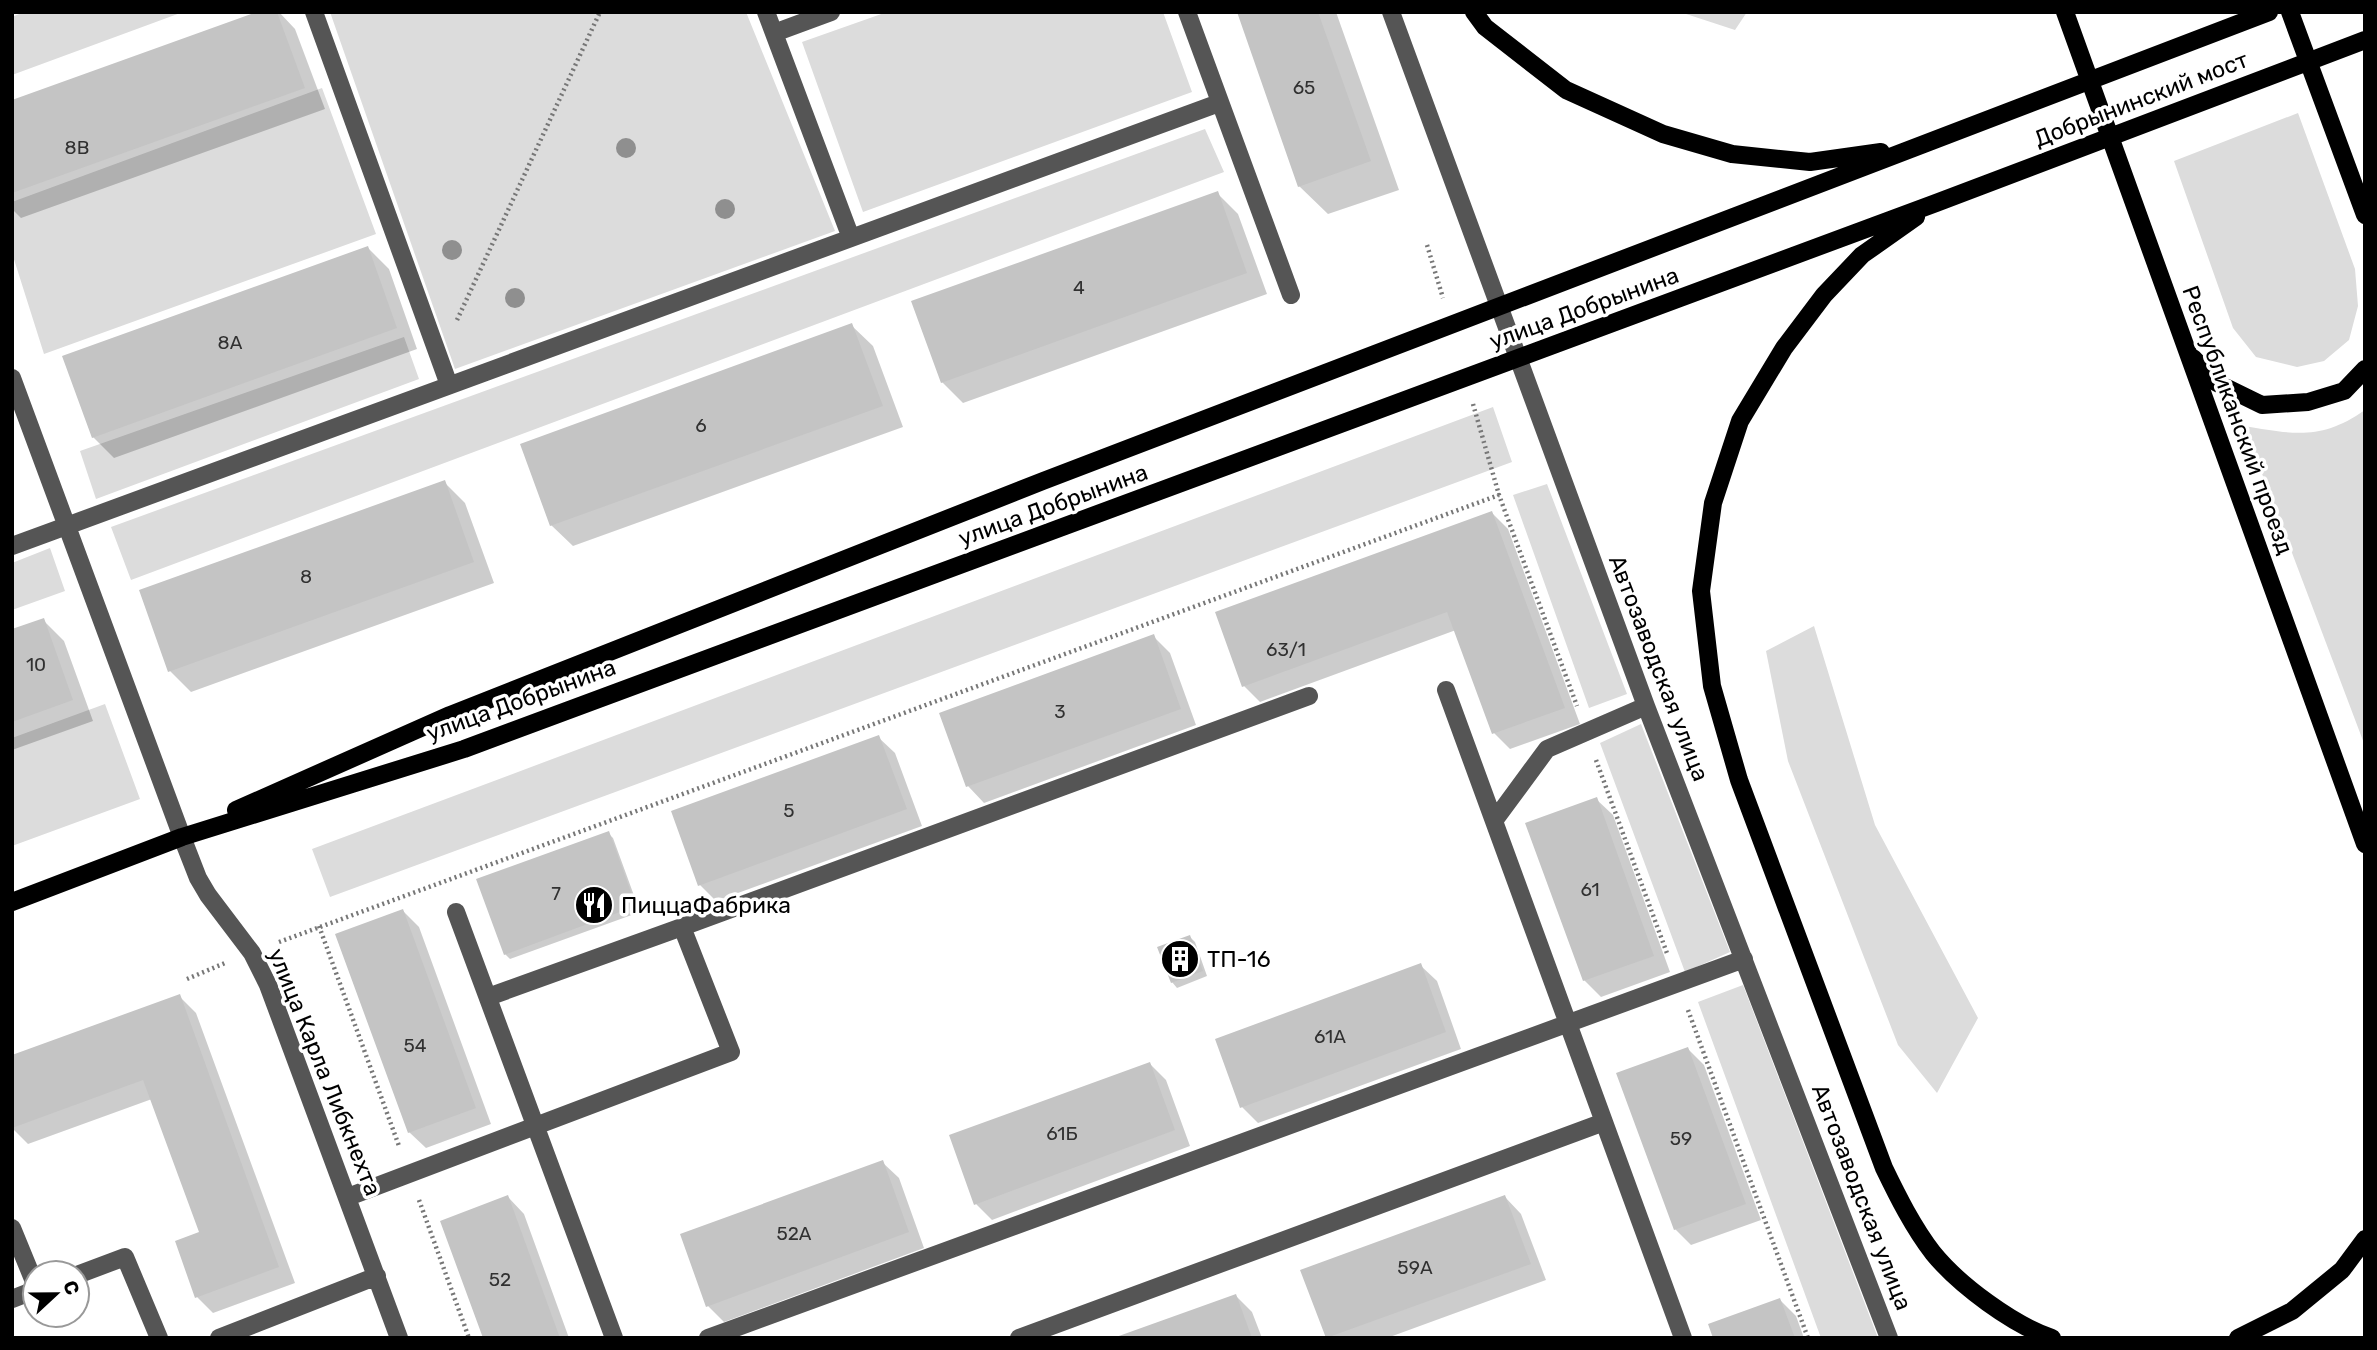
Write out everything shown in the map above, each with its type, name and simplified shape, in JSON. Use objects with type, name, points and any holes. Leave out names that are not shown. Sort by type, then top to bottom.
[{"type":"main road","points":[[1474,12],[1485,27],[1566,90],[1663,134],[1732,154],[1810,162],[1913,148]]},
{"type":"main road","name":"Республиканский проезд","points":[[2065,12],[2365,844]]},
{"type":"main road","name":"Добрынинский мост","points":[[1913,148],[2269,12]]},
{"type":"main road","points":[[2290,12],[2365,215]]},
{"type":"main road","name":"Добрынинский мост","points":[[1936,203],[2365,40]]},
{"type":"main road","name":"улица Добрынина","points":[[182,836],[450,715],[1056,476],[1913,148]]},
{"type":"main road","points":[[1936,203],[1862,255],[1824,295],[1784,348],[1765,379],[1740,421],[1713,503],[1702,591],[1712,686],[1739,780],[1884,1168],[1904,1210],[1933,1253],[1975,1293],[2031,1331],[2052,1338]]},
{"type":"main road","name":"улица Добрынина","points":[[12,902],[182,836],[464,749],[1936,203]]},
{"type":"main road","points":[[2188,354],[2217,383],[2262,405],[2308,402],[2344,391],[2365,369]]},
{"type":"main road","points":[[2238,1338],[2292,1311],[2342,1270],[2365,1239]]},
{"type":"street","points":[[314,12],[449,385]]},
{"type":"street","points":[[766,12],[851,238]]},
{"type":"street","points":[[774,33],[831,12]]},
{"type":"street","points":[[1187,12],[1291,295]]},
{"type":"street","name":"Автозаводская улица","points":[[1391,12],[1646,706],[1889,1338]]},
{"type":"street","points":[[12,546],[1219,103]]},
{"type":"street","name":"улица Карла Либкнехта","points":[[12,378],[198,878],[252,953],[268,985],[399,1338]]},
{"type":"street","points":[[1446,690],[1683,1338]]},
{"type":"street","points":[[488,998],[1309,696]]},
{"type":"street","points":[[1494,821],[1547,749],[1646,706]]},
{"type":"street","points":[[456,912],[614,1338]]},
{"type":"street","points":[[348,1197],[731,1052],[682,927]]},
{"type":"street","points":[[708,1338],[1744,959]]},
{"type":"street","points":[[1019,1338],[1604,1122]]},
{"type":"street","points":[[12,1228],[25,1259]]},
{"type":"street","points":[[91,1270],[125,1257],[159,1338]]},
{"type":"street","points":[[219,1338],[377,1276]]},
{"type":"path","points":[[439,358],[600,12]]},
{"type":"path","points":[[469,1338],[319,926],[1499,495],[1808,1338]]},
{"type":"shaded area","points":[[24,12],[183,12],[12,75],[12,17]]},
{"type":"shaded area","points":[[330,12],[746,12],[835,231],[455,369]]},
{"type":"shaded area","points":[[887,12],[1163,12],[1192,92],[863,212],[802,42]]},
{"type":"shaded area","points":[[1680,12],[1747,12],[1735,30]]},
{"type":"shaded area","points":[[322,88],[376,234],[44,354],[12,253],[12,202]]},
{"type":"shaded area","points":[[2298,113],[2355,269],[2358,306],[2349,340],[2324,361],[2297,367],[2256,357],[2233,328],[2174,161]]},
{"type":"shaded area","points":[[1205,129],[1224,172],[131,580],[111,527]]},
{"type":"shaded area","points":[[404,337],[419,379],[96,499],[80,451]]},
{"type":"shaded area","points":[[1493,407],[1512,462],[330,897],[312,849]]},
{"type":"shaded area","points":[[2365,410],[2365,746],[2244,426],[2306,433],[2334,427]]},
{"type":"shaded area","points":[[1547,484],[1627,694],[1589,708],[1513,495]]},
{"type":"shaded area","points":[[50,548],[65,591],[12,610],[12,563]]},
{"type":"shaded area","points":[[1814,626],[1875,825],[1978,1018],[1937,1093],[1898,1045],[1788,761],[1766,651]]},
{"type":"shaded area","points":[[105,704],[140,799],[12,846],[12,738]]},
{"type":"shaded area","points":[[1641,724],[1730,952],[1685,972],[1600,743]]},
{"type":"shaded area","points":[[1743,985],[1878,1338],[1821,1338],[1698,1002]]},
{"type":"building","points":[[257,12],[277,12],[305,88],[12,193],[12,100]]},
{"type":"building","points":[[1237,12],[1318,12],[1371,161],[1298,187]]},
{"type":"building","points":[[1218,191],[1247,273],[941,383],[911,301]]},
{"type":"building","points":[[368,246],[397,328],[92,438],[62,356]]},
{"type":"building","points":[[852,323],[883,406],[550,526],[520,444]]},
{"type":"building","points":[[445,480],[474,562],[168,672],[139,590]]},
{"type":"building","points":[[1492,511],[1565,708],[1492,734],[1447,612],[1242,687],[1215,612]]},
{"type":"building","points":[[44,618],[73,700],[12,722],[12,629]]},
{"type":"building","points":[[1154,634],[1181,709],[966,787],[939,713]]},
{"type":"building","points":[[879,735],[907,809],[698,886],[671,811]]},
{"type":"building","points":[[1597,797],[1654,956],[1583,981],[1525,823]]},
{"type":"building","points":[[609,831],[636,906],[504,955],[476,879]]},
{"type":"building","points":[[403,909],[476,1108],[408,1133],[335,934]]},
{"type":"building","name":"ТП-16","points":[[1190,935],[1203,971],[1171,983],[1157,947]]},
{"type":"building","points":[[1421,963],[1446,1032],[1240,1108],[1215,1039]]},
{"type":"building","points":[[180,994],[279,1267],[195,1298],[175,1241],[199,1232],[143,1080],[12,1128],[12,1055]]},
{"type":"building","points":[[1688,1047],[1746,1204],[1674,1230],[1616,1073]]},
{"type":"building","points":[[1150,1062],[1175,1130],[974,1205],[949,1135]]},
{"type":"building","points":[[883,1160],[909,1232],[706,1307],[680,1234]]},
{"type":"building","points":[[508,1195],[560,1338],[483,1338],[440,1221]]},
{"type":"building","points":[[1505,1195],[1531,1264],[1326,1338],[1300,1270]]},
{"type":"building","points":[[1236,1294],[1252,1338],[1116,1338],[1116,1337]]},
{"type":"building","points":[[1780,1298],[1795,1338],[1713,1338],[1708,1324]]},
{"type":"place","name":"ПиццаФабрика","points":[[594,905]]},
{"type":"place","name":"ТП-16","points":[[1180,959]]}]
